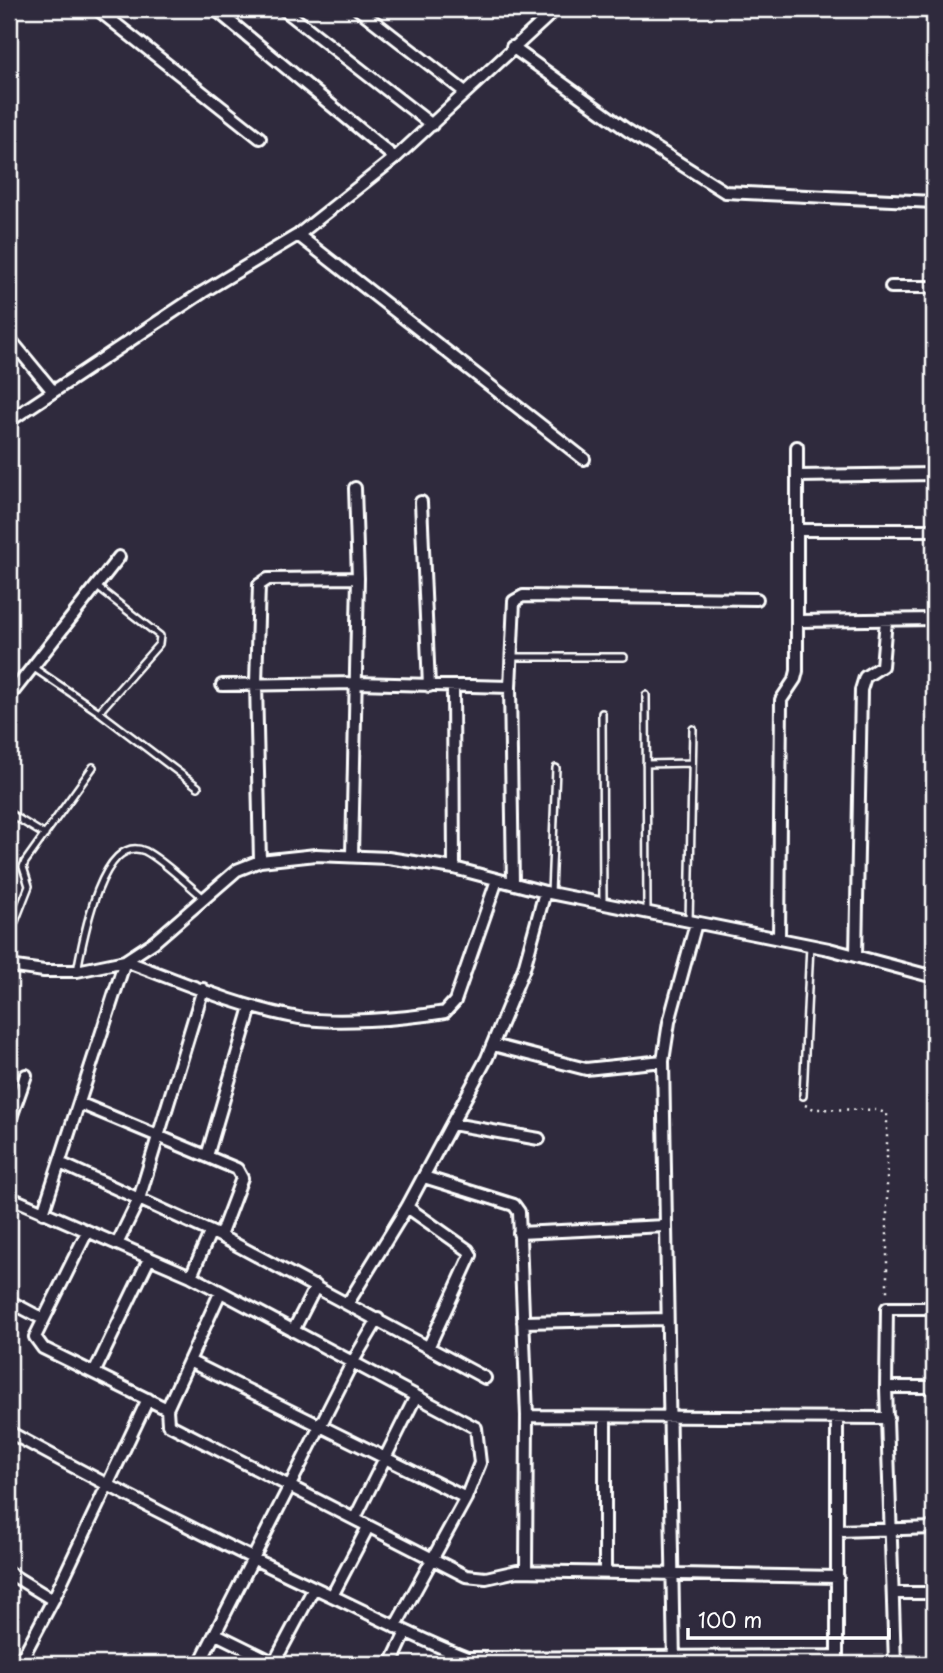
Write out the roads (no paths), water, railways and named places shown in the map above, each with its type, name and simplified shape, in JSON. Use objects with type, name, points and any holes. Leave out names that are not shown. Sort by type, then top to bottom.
[{"type":"street","points":[[97,9],[260,138]]},
{"type":"street","points":[[215,9],[395,158]]},
{"type":"street","points":[[284,9],[432,125]]},
{"type":"street","points":[[358,9],[465,92]]},
{"type":"street","points":[[9,421],[52,390],[298,235],[395,158],[556,9]]},
{"type":"street","points":[[512,47],[627,130],[725,192],[934,202]]},
{"type":"street","points":[[298,235],[584,459]]},
{"type":"street","points":[[891,287],[934,286]]},
{"type":"street","points":[[9,338],[52,390]]},
{"type":"street","points":[[779,939],[781,700],[796,678],[799,621],[797,447]]},
{"type":"street","points":[[799,476],[934,474]]},
{"type":"street","points":[[352,855],[358,578],[355,488]]},
{"type":"street","points":[[421,502],[429,687]]},
{"type":"street","points":[[799,530],[934,530]]},
{"type":"street","points":[[9,697],[119,557]]},
{"type":"street","points":[[260,861],[257,590],[262,580],[358,578]]},
{"type":"street","points":[[513,883],[510,657],[512,604],[517,598],[757,599]]},
{"type":"street","points":[[799,621],[934,619]]},
{"type":"street","points":[[856,956],[861,690],[864,677],[882,666],[886,620]]},
{"type":"street","points":[[222,685],[356,683],[429,687],[510,687]]},
{"type":"street","points":[[453,687],[454,868]]},
{"type":"street","points":[[9,966],[44,971],[77,971],[125,961],[141,952],[237,870],[260,861],[316,855],[352,855],[454,868],[603,904],[810,945],[934,977]]},
{"type":"street","points":[[125,961],[251,1007],[317,1020],[445,1012],[455,1001],[497,880]]},
{"type":"street","points":[[348,1303],[424,1177],[492,1045],[524,968],[548,892]]},
{"type":"street","points":[[674,1660],[663,1060],[667,1031],[693,923]]},
{"type":"street","points":[[43,1213],[125,961]]},
{"type":"street","points":[[117,1244],[139,1199],[203,989]]},
{"type":"street","points":[[207,1156],[251,1007]]},
{"type":"street","points":[[492,1045],[586,1069],[663,1060]]},
{"type":"street","points":[[9,1123],[26,1076]]},
{"type":"street","points":[[79,1103],[207,1156],[241,1173],[242,1178],[215,1234],[191,1276]]},
{"type":"street","points":[[452,1124],[539,1139]]},
{"type":"street","points":[[61,1163],[215,1234],[485,1378]]},
{"type":"street","points":[[424,1177],[514,1205],[519,1212],[527,1416],[526,1572]]},
{"type":"street","points":[[9,1197],[191,1276],[476,1428],[480,1463],[467,1498],[395,1627]]},
{"type":"street","points":[[407,1207],[468,1250],[471,1255],[429,1346]]},
{"type":"street","points":[[519,1233],[665,1226]]},
{"type":"street","points":[[87,1233],[43,1318],[35,1337],[38,1344],[167,1409]]},
{"type":"street","points":[[94,1371],[149,1259]]},
{"type":"street","points":[[293,1331],[316,1286]]},
{"type":"street","points":[[220,1293],[167,1409],[166,1420],[172,1427],[432,1559],[475,1578],[526,1572],[838,1577]]},
{"type":"street","points":[[9,1301],[43,1318]]},
{"type":"street","points":[[934,1308],[887,1308],[886,1387],[895,1593],[895,1663],[934,1663]]},
{"type":"street","points":[[200,1663],[352,1363],[378,1319]]},
{"type":"street","points":[[523,1321],[667,1319]]},
{"type":"street","points":[[189,1361],[467,1498]]},
{"type":"street","points":[[886,1387],[934,1387]]},
{"type":"street","points":[[355,1518],[416,1396]]},
{"type":"street","points":[[19,1664],[53,1600],[148,1399]]},
{"type":"street","points":[[527,1416],[888,1419]]},
{"type":"street","points":[[605,1417],[605,1573]]},
{"type":"street","points":[[9,1432],[106,1485],[466,1661],[837,1660],[837,1419]]},
{"type":"street","points":[[332,1596],[368,1527]]},
{"type":"street","points":[[838,1531],[934,1528]]},
{"type":"street","points":[[9,1573],[53,1600]]},
{"type":"street","points":[[216,1634],[276,1664],[314,1588]]},
{"type":"street","points":[[895,1593],[934,1593]]},
{"type":"street","points":[[391,1664],[406,1632]]},
{"type":"lane","points":[[96,586],[160,636],[159,644],[99,712]]},
{"type":"lane","points":[[510,657],[624,657]]},
{"type":"lane","points":[[31,666],[99,712],[198,787]]},
{"type":"lane","points":[[646,695],[647,913]]},
{"type":"lane","points":[[602,713],[603,904]]},
{"type":"lane","points":[[693,729],[693,923]]},
{"type":"lane","points":[[646,764],[692,763]]},
{"type":"lane","points":[[9,937],[29,886],[23,867],[25,862],[93,767]]},
{"type":"lane","points":[[548,892],[556,768]]},
{"type":"lane","points":[[9,814],[45,835]]},
{"type":"lane","points":[[77,971],[94,895],[121,854],[129,850],[145,852],[204,898]]},
{"type":"lane","points":[[803,1096],[810,945]]}]
